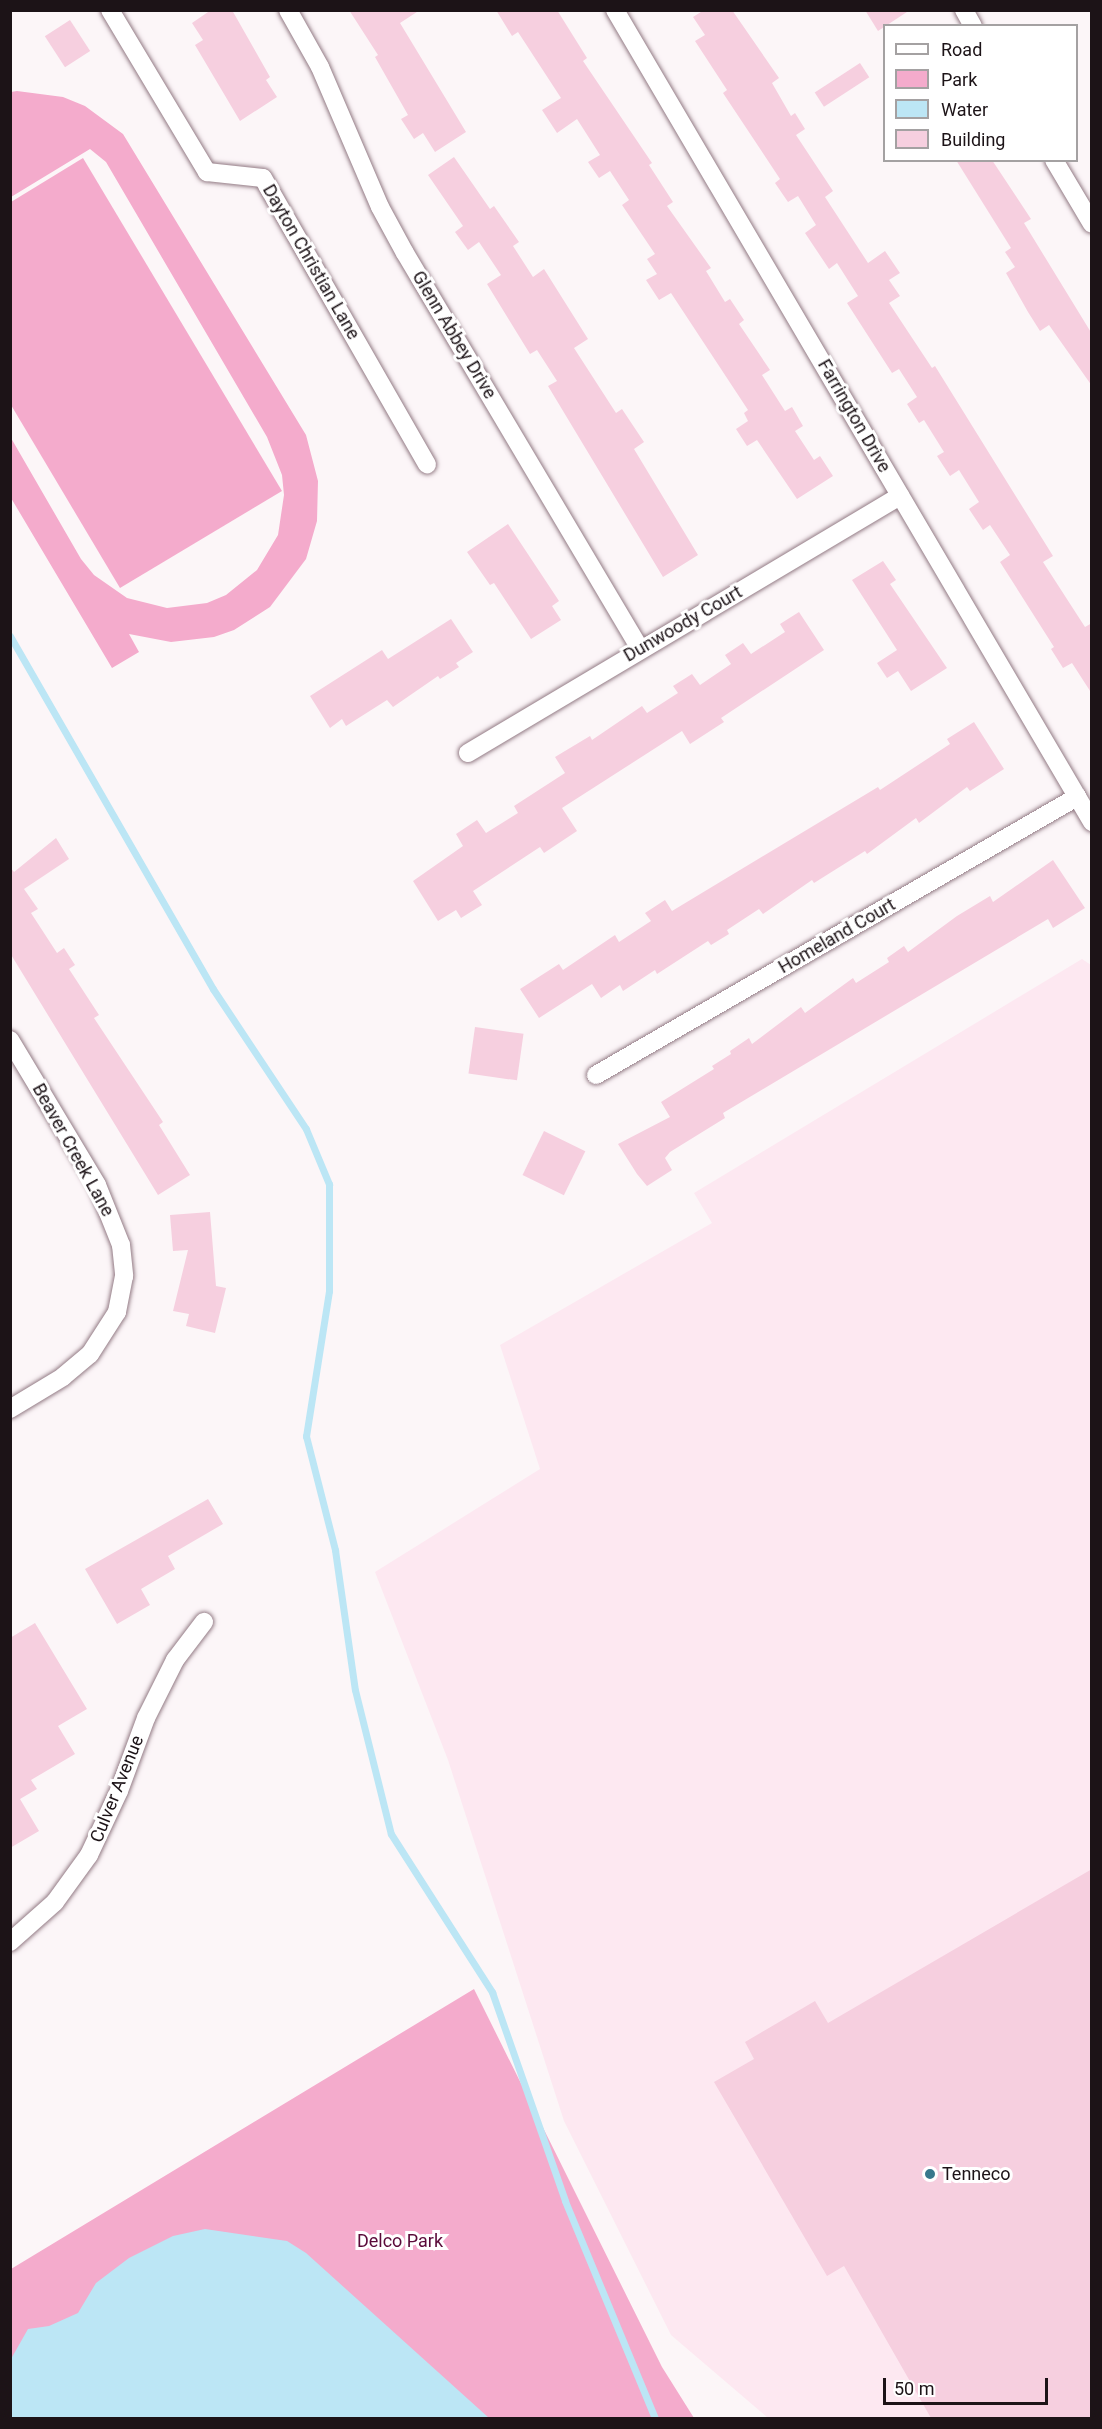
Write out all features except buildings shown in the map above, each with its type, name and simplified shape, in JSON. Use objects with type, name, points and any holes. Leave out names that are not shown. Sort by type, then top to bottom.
[{"type":"street","name":"Dayton Christian Lane","points":[[110,10],[207,172],[263,178],[427,464]]},
{"type":"street","name":"Glenn Abbey Drive","points":[[288,10],[320,67],[380,207],[405,253],[640,649]]},
{"type":"street","name":"Farrington Drive","points":[[615,10],[1092,822]]},
{"type":"street","points":[[964,10],[972,24]]},
{"type":"street","points":[[1055,162],[1092,224]]},
{"type":"street","name":"Dunwoody Court","points":[[468,753],[900,496]]},
{"type":"street","name":"Homeland Court","points":[[596,1076],[1077,797]]},
{"type":"street","name":"Beaver Creek Lane","points":[[10,1409],[63,1377],[90,1354],[109,1331],[121,1300],[123,1266],[114,1221],[97,1185],[12,1048]]},
{"type":"street","name":"Culver Avenue","points":[[10,1942],[55,1902],[89,1855],[119,1791],[146,1718],[175,1660],[204,1622]]},
{"type":"shaded area","points":[[1082,959],[1091,965],[1091,2418],[768,2418],[671,2335],[564,2121],[448,1760],[375,1572],[540,1469],[500,1345],[712,1223],[694,1193]]},
{"type":"green space","points":[[11,92],[63,97],[85,106],[123,134],[306,435],[318,481],[317,521],[306,559],[270,607],[234,630],[214,637],[171,642],[129,634],[139,652],[112,668],[11,498],[11,438],[81,559],[94,575],[127,598],[167,608],[207,603],[226,595],[257,570],[278,535],[284,495],[282,475],[267,437],[106,162],[90,149],[11,197]]},
{"type":"green space","points":[[83,158],[282,491],[120,588],[11,405],[11,202]]},
{"type":"green space","name":"Delco Park","points":[[474,1989],[662,2367],[694,2418],[11,2418],[11,2269]]},
{"type":"water","points":[[205,2229],[287,2241],[306,2253],[489,2418],[11,2418],[11,2359],[28,2329],[49,2326],[78,2313],[96,2283],[129,2258],[173,2236]]},
{"type":"waterway","points":[[10,636],[213,989],[306,1129],[329,1184],[329,1291],[306,1436],[335,1550],[355,1690],[391,1834],[492,1992],[565,2201],[655,2418]]},
{"type":"place","name":"Tenneco","points":[[930,2174]]}]
